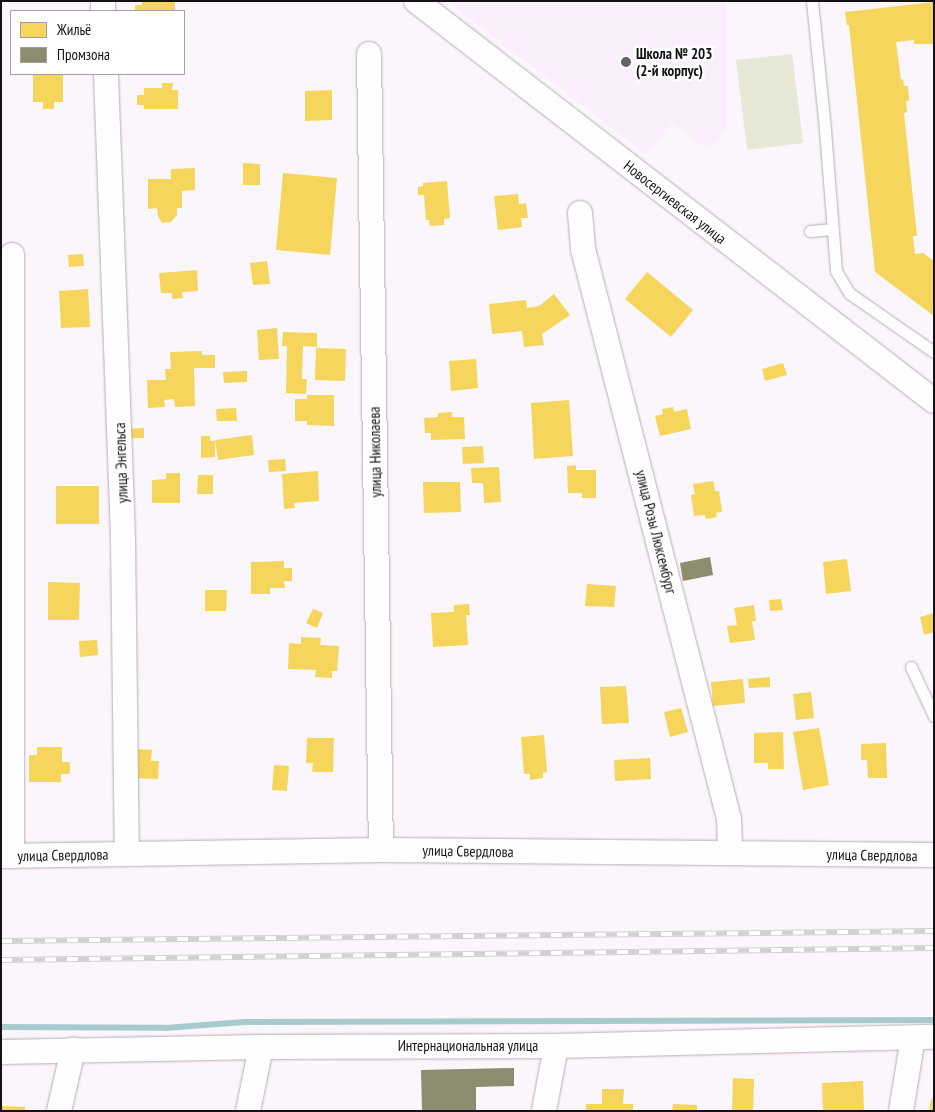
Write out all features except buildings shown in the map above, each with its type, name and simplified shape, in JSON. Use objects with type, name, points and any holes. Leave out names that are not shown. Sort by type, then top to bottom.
[{"type":"street","name":"Новосергиевская улица","points":[[416,1],[934,402]]},
{"type":"street","name":"улица Николаева","points":[[369,54],[381,850]]},
{"type":"street","name":"улица Энгельса","points":[[106,75],[123,540],[127,853]]},
{"type":"street","name":"улица Розы Люксембург","points":[[580,213],[583,249],[729,819],[730,852]]},
{"type":"street","points":[[7,856],[12,255]]},
{"type":"street","name":"улица Свердлова","points":[[7,856],[381,850],[934,855]]},
{"type":"street","points":[[901,1111],[924,1038]]},
{"type":"street","name":"Интернациональная улица","points":[[1,1052],[261,1047],[556,1046],[924,1038]]},
{"type":"street","points":[[544,1111],[556,1046]]},
{"type":"street","points":[[248,1111],[261,1047]]},
{"type":"street","points":[[59,1111],[73,1050]]},
{"type":"lane","points":[[812,1],[836,271],[849,293],[934,352]]},
{"type":"lane","points":[[810,231],[833,229]]},
{"type":"lane","points":[[911,667],[934,716]]},
{"type":"shaded area","name":"Школа № 203 (2-й корпус)","points":[[447,1],[726,1],[726,130],[710,151],[672,123],[647,155]]},
{"type":"green space","points":[[792,54],[803,143],[747,150],[736,60]]},
{"type":"waterway","points":[[1,1027],[165,1028],[245,1022],[934,1020]]},
{"type":"railway","points":[[1,941],[934,931]]},
{"type":"railway","points":[[1,960],[934,948]]},
{"type":"place","name":"Школа № 203 (2-й корпус)","points":[[626,62]]}]
